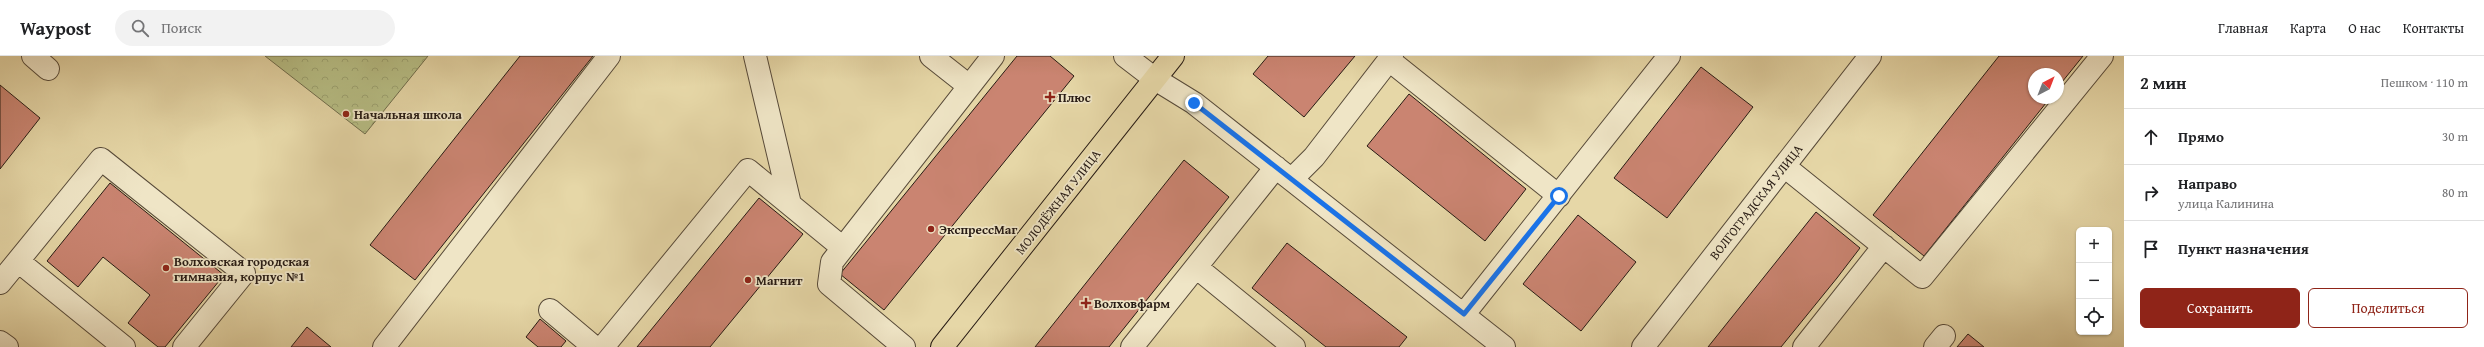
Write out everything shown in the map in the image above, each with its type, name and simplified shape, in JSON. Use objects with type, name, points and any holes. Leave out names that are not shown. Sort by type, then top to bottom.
[{"type":"main road","name":"МОЛОДЁЖНАЯ УЛИЦА","points":[[942,347],[1173,56]]},
{"type":"street","points":[[384,347],[609,56]]},
{"type":"street","points":[[755,56],[790,204]]},
{"type":"street","points":[[931,56],[970,86]]},
{"type":"street","points":[[904,347],[829,284],[832,262],[993,56]]},
{"type":"street","points":[[1126,56],[1155,79],[1194,103],[1464,314],[1481,340],[1504,347]]},
{"type":"street","points":[[1464,314],[1669,56]]},
{"type":"street","name":"ВОЛГОГРАДСКАЯ УЛИЦА","points":[[1643,347],[1870,56]]},
{"type":"street","points":[[1784,166],[1922,277],[2102,56]]},
{"type":"street","points":[[1132,347],[1196,267],[1284,173],[1314,157],[1391,58],[1559,196]]},
{"type":"street","points":[[0,282],[101,159],[244,273],[184,347]]},
{"type":"street","points":[[603,347],[748,170],[843,248]]},
{"type":"street","points":[[1804,347],[1884,246]]},
{"type":"street","points":[[18,261],[124,347]]},
{"type":"street","points":[[1196,267],[1294,347]]},
{"type":"street","points":[[550,310],[594,347]]},
{"type":"street","points":[[0,342],[7,347]]},
{"type":"green space","points":[[265,56],[428,56],[365,134]]},
{"type":"building","points":[[520,56],[593,56],[415,280],[370,245]]},
{"type":"building","points":[[1017,56],[1050,56],[1074,76],[884,310],[840,274]]},
{"type":"building","points":[[1268,56],[1355,56],[1304,117],[1253,74]]},
{"type":"building","points":[[1999,56],[2083,56],[2064,80],[2064,68],[2028,68],[2028,104],[2045,104],[1924,256],[1873,215]]},
{"type":"building","points":[[1701,67],[1753,107],[1667,218],[1614,178]]},
{"type":"building","points":[[0,85],[40,118],[0,169]]},
{"type":"building","points":[[1409,94],[1526,189],[1485,241],[1367,146]]},
{"type":"building","points":[[1184,160],[1229,197],[1109,347],[1035,347]]},
{"type":"building","name":"Волховская городская гимназия, корпус №1","points":[[110,183],[224,275],[165,347],[158,347],[128,323],[150,295],[103,257],[78,287],[47,261]]},
{"type":"building","points":[[759,198],[803,234],[710,347],[637,347]]},
{"type":"building","points":[[1816,212],[1860,248],[1837,278],[1781,347],[1708,347]]},
{"type":"building","points":[[1578,215],[1636,262],[1581,331],[1523,284]]},
{"type":"building","points":[[1287,243],[1407,337],[1399,347],[1326,347],[1252,288]]},
{"type":"building","points":[[540,319],[566,341],[561,347],[538,347],[526,337]]},
{"type":"building","points":[[307,327],[331,347],[291,347]]},
{"type":"building","points":[[1968,334],[1984,347],[1957,347]]},
{"type":"place","name":"Плюс","points":[[1050,97]]},
{"type":"place","name":"Начальная школа","points":[[346,114]]},
{"type":"place","name":"ЭкспрессМаг","points":[[931,229]]},
{"type":"place","name":"Волховская городская гимназия, корпус №1","points":[[166,268]]},
{"type":"place","name":"Магнит","points":[[748,280]]},
{"type":"place","name":"Волховфарм","points":[[1086,303]]},
{"type":"route","points":[[1194,103],[1464,314],[1559,196]]}]
